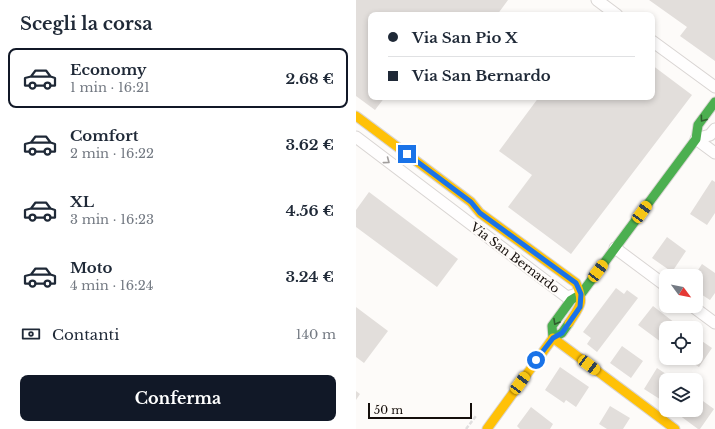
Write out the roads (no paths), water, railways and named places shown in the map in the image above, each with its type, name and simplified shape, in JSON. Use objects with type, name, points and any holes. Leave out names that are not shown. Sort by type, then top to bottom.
[{"type":"street","points":[[597,0],[613,12]]},
{"type":"street","points":[[655,43],[715,87]]},
{"type":"street","points":[[487,429],[553,338],[552,326],[571,300],[581,294],[696,139],[698,125],[715,102]]},
{"type":"street","name":"Via San Bernardo","points":[[356,116],[471,202],[480,213],[576,283],[581,294],[566,297],[357,140]]},
{"type":"street","points":[[357,140],[369,125]]},
{"type":"street","points":[[696,139],[710,136],[715,129]]},
{"type":"street","points":[[696,139],[715,153]]},
{"type":"street","points":[[615,248],[659,281]]},
{"type":"street","points":[[701,313],[715,323]]},
{"type":"street","points":[[553,338],[674,429]]}]
